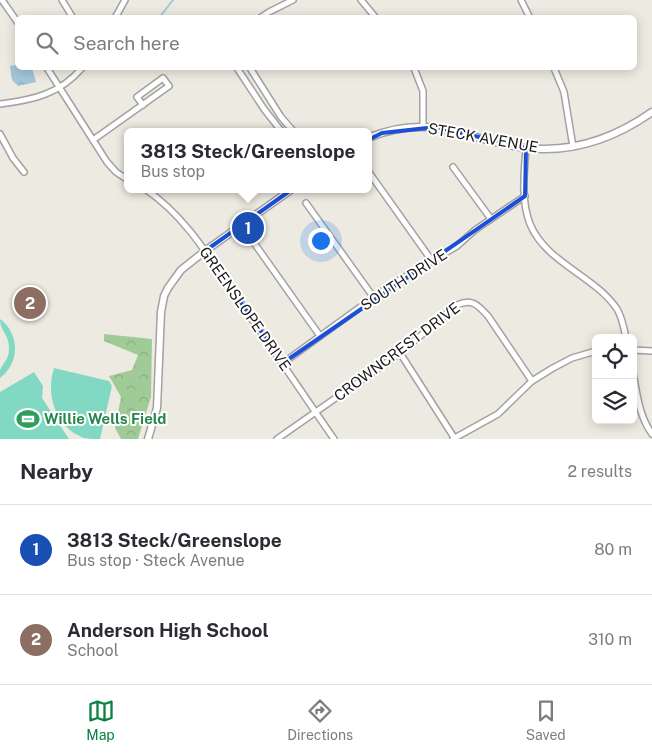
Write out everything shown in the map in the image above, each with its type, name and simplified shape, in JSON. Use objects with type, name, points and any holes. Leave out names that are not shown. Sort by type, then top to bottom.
[{"type":"street","points":[[2,0],[15,19]]},
{"type":"street","points":[[62,0],[71,15]]},
{"type":"street","points":[[117,15],[125,0]]},
{"type":"street","points":[[264,15],[293,0]]},
{"type":"street","points":[[361,0],[374,15]]},
{"type":"street","points":[[521,0],[528,15]]},
{"type":"street","points":[[48,70],[107,162],[124,177]]},
{"type":"street","points":[[0,104],[27,101],[43,96],[60,86],[80,70]]},
{"type":"street","points":[[237,70],[279,128]]},
{"type":"street","points":[[251,70],[281,117],[291,128]]},
{"type":"street","points":[[415,70],[423,91],[424,126]]},
{"type":"street","points":[[555,70],[564,92],[573,147]]},
{"type":"street","points":[[93,140],[143,105],[169,86],[163,78],[137,97],[143,105]]},
{"type":"street","name":"STECK AVENUE","points":[[372,137],[395,129],[424,126],[460,132],[526,148],[558,149],[586,145],[611,136],[652,112]]},
{"type":"street","points":[[0,134],[13,158],[24,172]]},
{"type":"street","points":[[526,148],[524,196],[531,225],[557,258],[608,297],[618,310],[625,334]]},
{"type":"street","points":[[453,166],[491,219]]},
{"type":"street","points":[[372,177],[432,261]]},
{"type":"street","name":"GREENSLOPE DRIVE","points":[[150,193],[178,217],[205,251],[334,439]]},
{"type":"street","points":[[148,439],[157,408],[160,312],[164,296],[182,270],[205,251],[286,193]]},
{"type":"street","name":"SOUTH DRIVE","points":[[283,363],[388,287],[457,246],[475,230],[524,196]]},
{"type":"street","points":[[306,203],[374,298]]},
{"type":"street","points":[[252,240],[320,336]]},
{"type":"street","name":"CROWNCREST DRIVE","points":[[277,439],[400,353],[457,305],[465,301],[473,303],[488,316],[532,381]]},
{"type":"street","points":[[637,350],[652,351]]},
{"type":"street","points":[[400,353],[454,439],[498,414],[532,381],[552,368],[572,358],[592,351]]},
{"type":"street","points":[[634,379],[640,409],[644,421],[652,434]]},
{"type":"highlighted area","points":[[436,127],[526,148],[525,196],[283,363],[205,251],[346,151],[382,133]]},
{"type":"green space","points":[[0,319],[11,332],[15,348],[11,365],[0,378],[0,370],[9,352],[9,343],[1,327]]},
{"type":"green space","points":[[104,334],[152,339],[151,397],[138,439],[121,439],[115,428],[121,397],[109,376],[132,370],[138,355],[104,341]]},
{"type":"green space","points":[[54,368],[109,381],[112,386],[100,439],[84,438],[74,433],[60,419],[52,399],[51,389]]},
{"type":"green space","name":"Willie Wells Field","points":[[34,372],[43,386],[42,398],[69,439],[0,439],[0,392]]},
{"type":"water","points":[[15,65],[15,70],[33,70],[36,82],[18,86],[12,80],[10,66]]},
{"type":"waterway","points":[[161,15],[173,0]]},
{"type":"place","name":"3813 Steck/Greenslope","points":[[248,228]]},
{"type":"place","name":"Anderson High School","points":[[30,303]]},
{"type":"place","name":"Willie Wells Field","points":[[28,419]]}]
